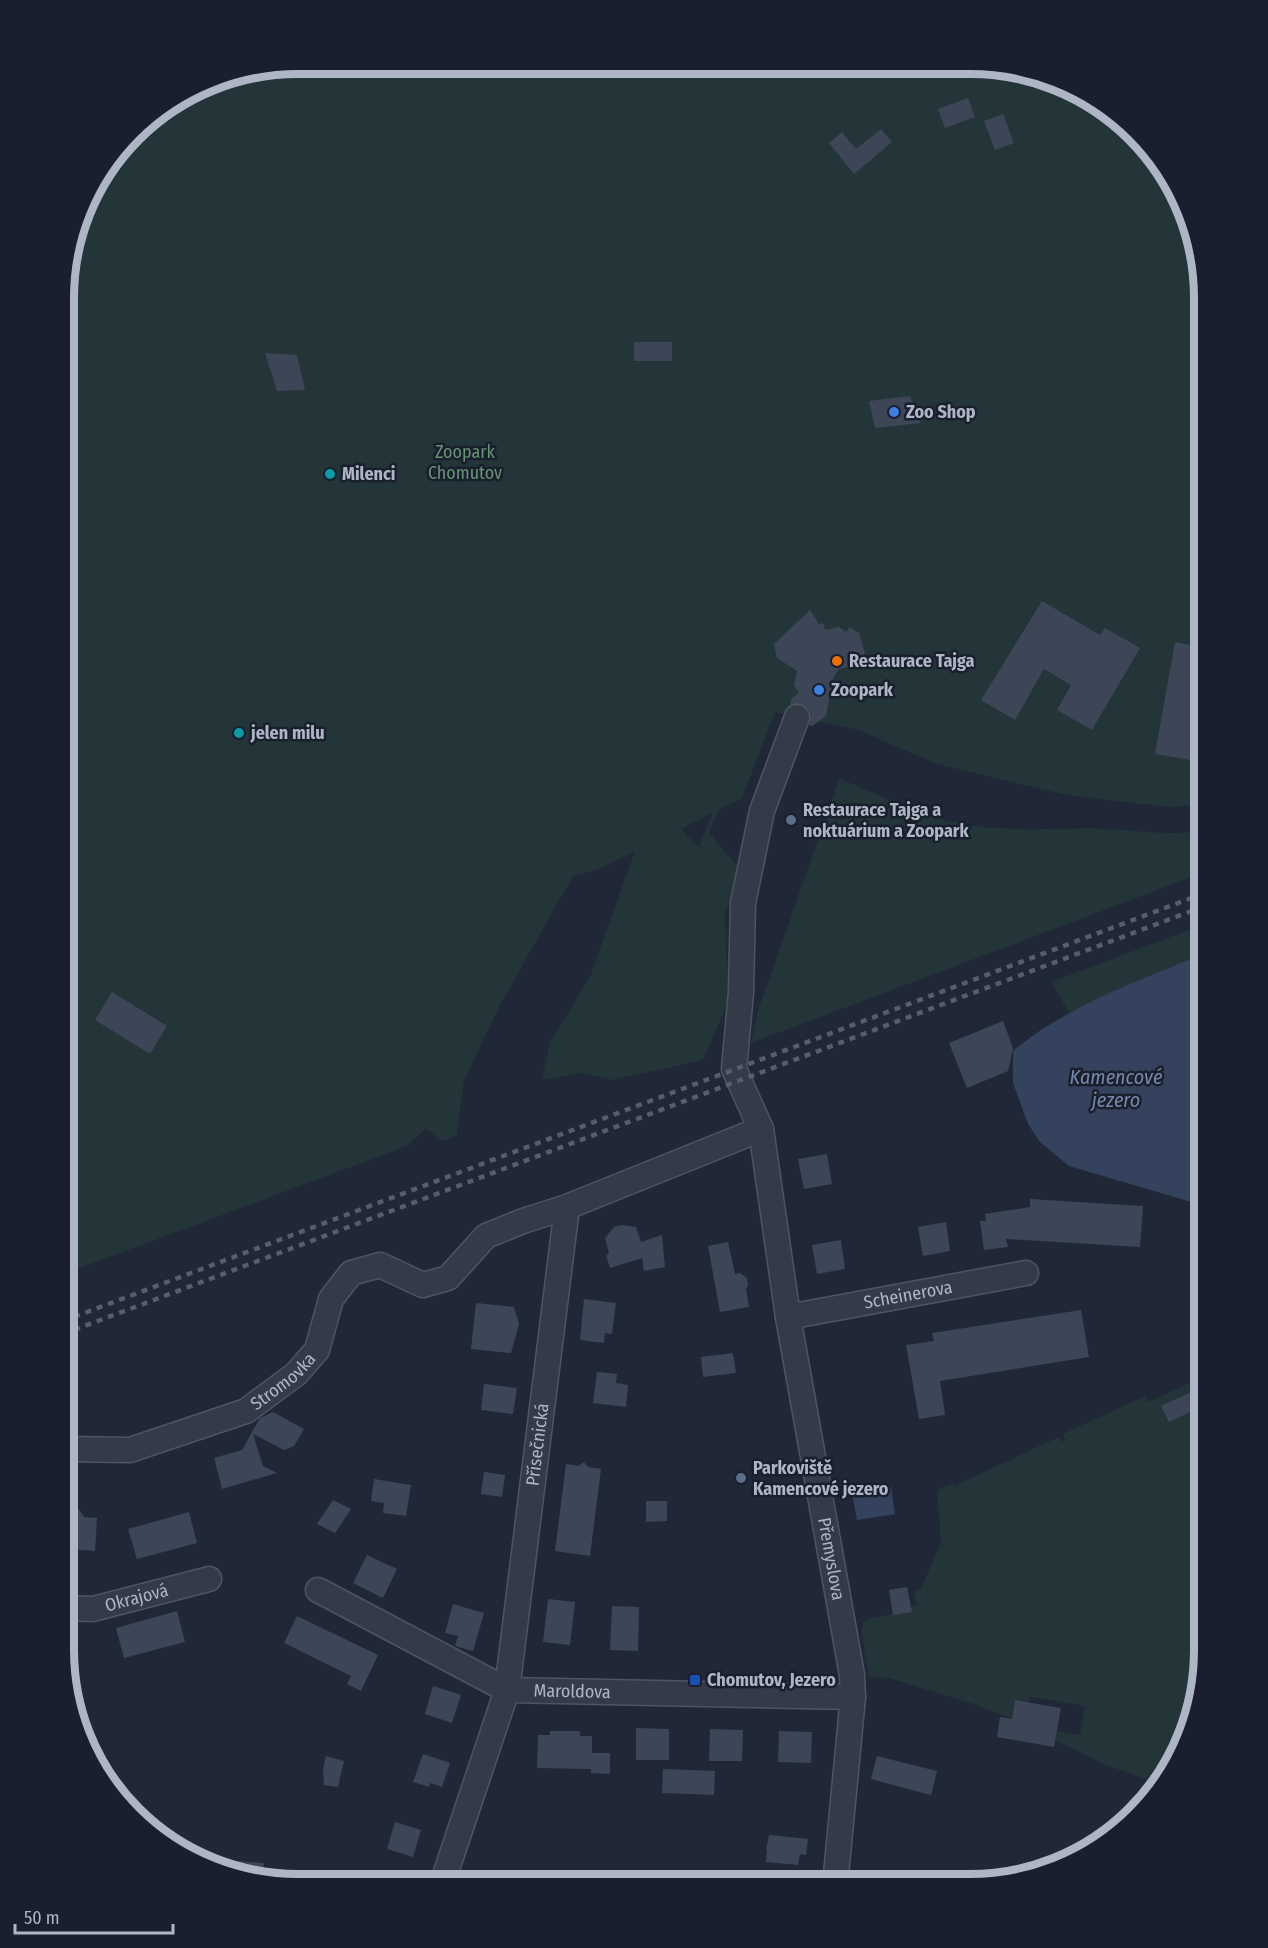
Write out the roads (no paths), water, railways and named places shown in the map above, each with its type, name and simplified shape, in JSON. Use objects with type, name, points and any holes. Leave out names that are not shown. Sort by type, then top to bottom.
[{"type":"street","name":"Přemyslova","points":[[797,717],[762,811],[743,903],[741,992],[734,1069],[761,1129],[788,1317],[850,1663],[853,1697],[836,1874]]},
{"type":"street","points":[[567,1207],[761,1129]]},
{"type":"street","name":"Stromovka","points":[[74,1449],[130,1450],[246,1411],[296,1374],[317,1350],[332,1299],[351,1273],[380,1265],[423,1285],[448,1278],[486,1236],[567,1207]]},
{"type":"street","name":"Přísečnická","points":[[445,1874],[507,1690],[567,1207]]},
{"type":"street","name":"Scheinerova","points":[[788,1317],[1026,1273]]},
{"type":"street","name":"Okrajová","points":[[74,1609],[93,1610],[209,1578]]},
{"type":"street","name":"Maroldova","points":[[318,1590],[507,1690],[853,1697]]},
{"type":"water","name":"Kamencové jezero","points":[[1194,958],[1194,1203],[1069,1166],[1040,1142],[1028,1124],[1013,1083],[1013,1051],[1056,1020],[1130,984]]},
{"type":"water","points":[[891,1487],[895,1514],[857,1520],[852,1493]]},
{"type":"railway","points":[[74,1317],[1194,897]]},
{"type":"railway","points":[[74,1330],[1194,910]]},
{"type":"place","name":"Zoo Shop","points":[[894,412]]},
{"type":"place","name":"Milenci","points":[[330,474]]},
{"type":"place","name":"Restaurace Tajga","points":[[837,661]]},
{"type":"place","name":"Zoopark","points":[[819,690]]},
{"type":"place","name":"jelen milu","points":[[239,733]]},
{"type":"place","name":"Restaurace Tajga a noktuárium a Zoopark","points":[[791,820]]},
{"type":"place","name":"Parkoviště Kamencové jezero","points":[[741,1478]]},
{"type":"place","name":"Chomutov, Jezero","points":[[695,1680]]},
{"type":"park label","name":"Zoopark Chomutov","points":[[465,462]]}]
